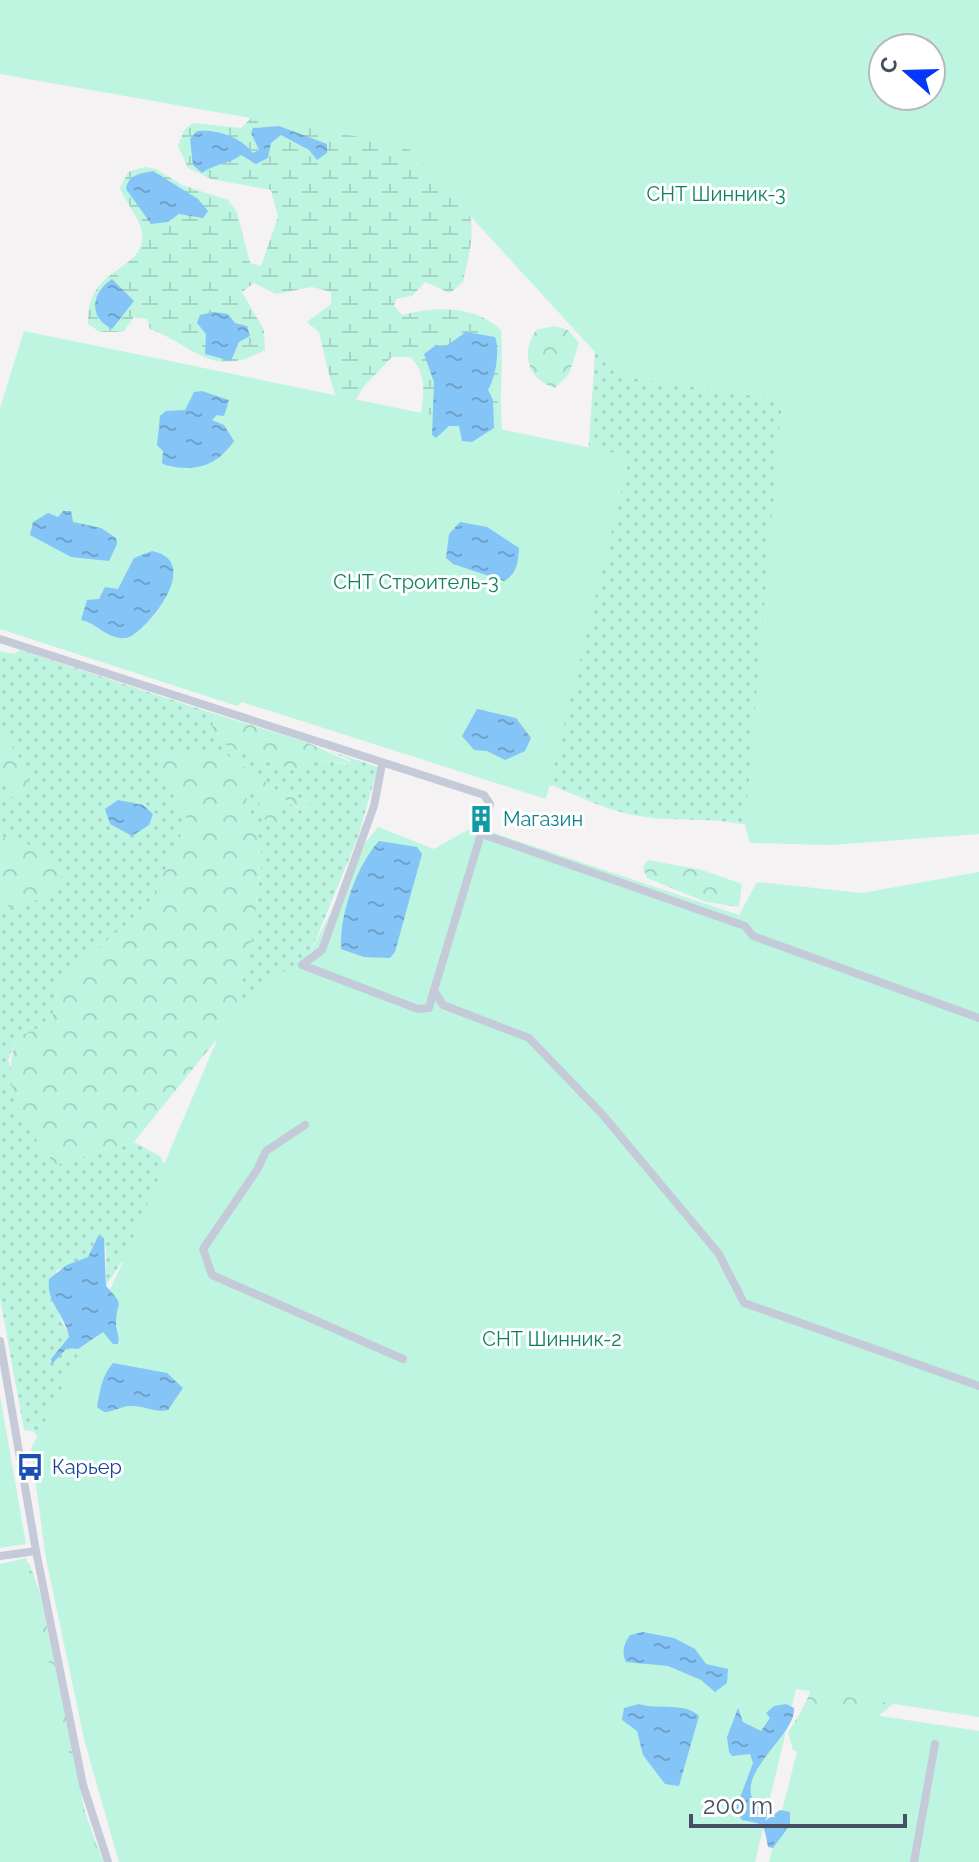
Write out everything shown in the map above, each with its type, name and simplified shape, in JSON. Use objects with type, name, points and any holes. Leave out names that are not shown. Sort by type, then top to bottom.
[{"type":"street","points":[[0,639],[484,795],[490,804],[429,1008],[418,1009],[302,965],[322,950],[374,806],[382,764]]},
{"type":"street","points":[[482,834],[745,926],[753,936],[979,1018]]},
{"type":"street","points":[[434,990],[443,1005],[529,1038],[561,1070],[719,1254],[747,1305],[979,1386]]},
{"type":"street","points":[[305,1125],[266,1151],[203,1249],[212,1275],[403,1359]]},
{"type":"street","points":[[0,1341],[36,1551],[83,1785],[108,1862]]},
{"type":"street","points":[[0,1556],[36,1551]]},
{"type":"street","points":[[914,1862],[935,1744]]},
{"type":"green space","name":"СНТ Шинник-3","points":[[0,0],[979,0],[979,834],[832,845],[750,843],[745,825],[782,400],[617,376],[405,145],[0,74]]},
{"type":"green space","points":[[255,114],[410,124],[462,196],[471,220],[472,235],[463,282],[450,293],[425,282],[412,296],[396,299],[394,306],[402,315],[441,309],[467,312],[501,330],[503,436],[419,424],[422,381],[411,357],[392,357],[365,385],[353,404],[338,403],[319,332],[307,322],[331,304],[331,292],[312,287],[276,294],[254,283],[242,292],[264,330],[265,350],[231,362],[205,358],[193,352],[150,329],[147,319],[134,317],[123,332],[100,332],[88,324],[90,305],[96,290],[141,246],[141,227],[120,188],[128,172],[145,167],[156,169],[182,185],[228,200],[237,212],[250,263],[261,266],[278,217],[271,190],[211,179],[188,168],[178,146],[184,130],[193,123],[241,128]]},
{"type":"green space","points":[[597,325],[807,364],[750,826],[624,813],[553,786],[542,786],[587,471]]},
{"type":"green space","points":[[555,326],[568,330],[579,343],[569,374],[555,388],[538,379],[533,372],[529,365],[528,348],[536,330]]},
{"type":"green space","name":"СНТ Строитель-3","points":[[24,331],[630,456],[546,799],[242,702],[237,706],[0,629],[0,408]]},
{"type":"green space","points":[[20,650],[215,714],[213,722],[218,742],[294,770],[315,759],[350,765],[350,760],[327,750],[378,767],[358,837],[302,973],[233,1019],[253,933],[262,857],[245,797],[249,789],[280,797],[306,814],[309,802],[281,793],[220,751],[158,767],[188,820],[149,904],[58,984],[53,1015],[38,1028],[16,1039],[8,1061],[55,1165],[134,1142],[160,1156],[173,1182],[106,1286],[106,1249],[98,1237],[88,1257],[56,1271],[59,1314],[69,1337],[50,1362],[67,1348],[86,1344],[43,1443],[33,1431],[24,1430],[0,1298],[0,902],[9,907],[24,842],[7,841],[0,833],[0,770],[29,775],[0,728],[0,651],[14,654]]},
{"type":"green space","points":[[215,714],[306,742],[357,765],[315,759],[294,770],[218,742],[212,729]]},
{"type":"green space","points":[[0,728],[29,775],[20,802],[11,797],[0,770]]},
{"type":"green space","points":[[174,750],[221,751],[281,793],[309,802],[311,812],[306,814],[281,797],[279,822],[267,825],[255,792],[249,790],[246,802],[256,823],[262,857],[253,933],[233,1019],[134,1142],[55,1165],[25,1121],[13,1091],[11,1075],[16,1038],[38,1028],[53,1015],[58,984],[149,904],[188,820],[158,767],[160,755]]},
{"type":"green space","name":"СНТ Шинник-2","points":[[378,827],[434,849],[473,827],[739,915],[757,882],[862,893],[979,872],[979,1717],[796,1689],[755,1862],[119,1862],[85,1743],[46,1559],[31,1449],[117,1275],[231,1007],[310,954],[365,843]]},
{"type":"green space","points":[[0,833],[7,841],[24,842],[59,862],[62,875],[57,895],[9,907],[0,902]]},
{"type":"green space","points":[[648,860],[702,870],[742,884],[739,907],[706,902],[647,878],[643,867]]},
{"type":"green space","points":[[0,1396],[26,1544],[0,1548]]},
{"type":"green space","points":[[26,1558],[83,1816],[102,1862],[0,1862],[0,1564]]},
{"type":"green space","points":[[25,1563],[29,1563],[40,1593],[85,1812],[103,1862],[92,1862]]},
{"type":"green space","points":[[814,1678],[893,1704],[871,1722],[805,1754],[793,1750],[788,1732],[804,1706]]},
{"type":"green space","points":[[809,1705],[979,1731],[979,1862],[769,1862]]},
{"type":"water","points":[[279,126],[327,144],[327,153],[317,160],[309,150],[281,135],[271,143],[268,158],[256,164],[241,155],[202,173],[193,165],[190,139],[197,131],[228,135],[253,153],[259,150],[251,133],[253,128]]},
{"type":"water","points":[[153,171],[198,199],[208,211],[203,218],[179,214],[168,222],[151,224],[126,189],[132,178]]},
{"type":"water","points":[[112,279],[134,301],[112,329],[99,318],[95,305],[100,291]]},
{"type":"water","points":[[213,312],[228,314],[235,323],[247,326],[250,336],[239,342],[231,361],[205,354],[206,334],[197,323],[200,315]]},
{"type":"water","points":[[466,332],[495,337],[496,364],[488,390],[493,400],[494,428],[472,442],[462,441],[459,426],[449,426],[436,438],[432,435],[434,382],[424,354],[436,345],[446,346]]},
{"type":"water","points":[[202,391],[229,400],[224,416],[217,415],[212,420],[224,425],[234,441],[220,457],[204,465],[186,468],[165,465],[162,463],[163,451],[157,445],[160,416],[166,411],[185,410],[194,392]]},
{"type":"water","points":[[63,511],[71,511],[73,522],[101,528],[116,538],[117,544],[109,561],[71,557],[30,535],[33,522],[48,513],[58,517]]},
{"type":"water","points":[[460,522],[487,527],[519,548],[512,575],[504,581],[453,564],[446,558],[449,534]]},
{"type":"water","points":[[152,551],[167,558],[173,569],[172,583],[144,626],[126,638],[120,638],[81,620],[87,600],[99,599],[105,587],[118,589],[134,558]]},
{"type":"water","points":[[477,709],[516,718],[531,738],[525,751],[505,760],[487,751],[474,750],[462,736]]},
{"type":"water","points":[[118,800],[143,805],[153,814],[149,825],[132,836],[110,824],[105,809]]},
{"type":"water","points":[[379,841],[417,847],[422,854],[395,952],[390,958],[364,957],[341,949],[346,907],[356,877]]},
{"type":"water","points":[[98,1236],[104,1238],[106,1286],[119,1304],[116,1315],[118,1344],[113,1344],[103,1332],[78,1349],[67,1348],[52,1364],[51,1359],[69,1337],[50,1295],[49,1279],[67,1265],[88,1257]]},
{"type":"water","points":[[113,1363],[167,1373],[183,1388],[168,1410],[130,1406],[104,1412],[97,1407],[98,1401],[104,1378]]},
{"type":"water","points":[[643,1632],[674,1638],[695,1649],[706,1664],[728,1669],[727,1683],[715,1692],[701,1680],[668,1666],[626,1662],[623,1651],[628,1638]]},
{"type":"water","points":[[639,1704],[687,1709],[699,1716],[679,1786],[665,1784],[643,1755],[637,1731],[622,1720],[624,1708]]},
{"type":"water","points":[[786,1704],[794,1708],[792,1718],[761,1763],[751,1787],[752,1798],[764,1803],[769,1814],[765,1821],[780,1810],[790,1812],[790,1825],[773,1848],[768,1847],[762,1826],[742,1820],[735,1811],[753,1763],[750,1754],[732,1756],[727,1737],[738,1708],[743,1722],[761,1731],[770,1718],[766,1713],[774,1706]]},
{"type":"place","name":"Магазин","points":[[481,819]]},
{"type":"place","name":"Карьер","points":[[30,1467]]}]
